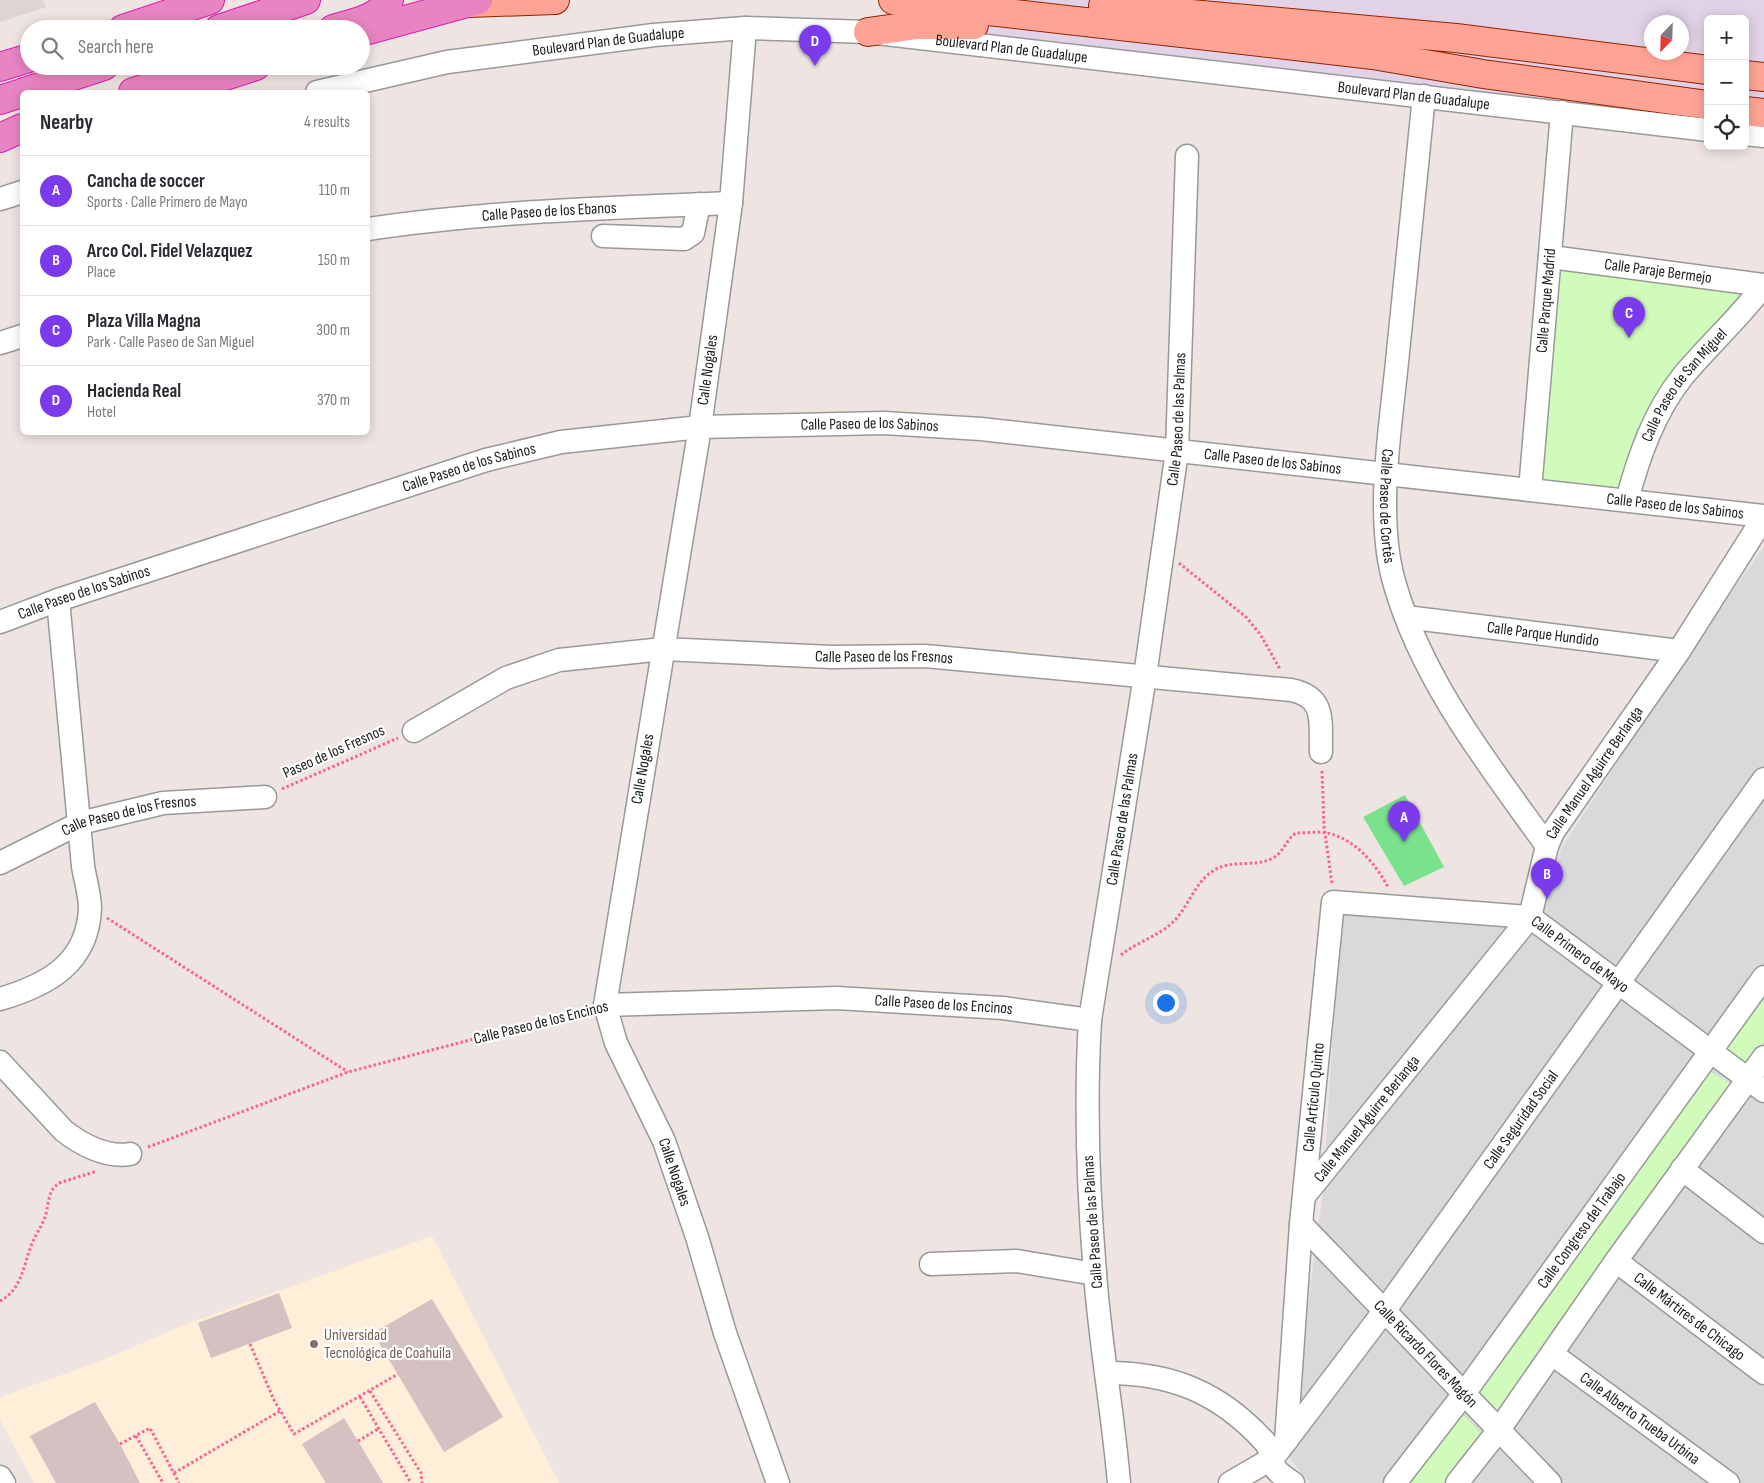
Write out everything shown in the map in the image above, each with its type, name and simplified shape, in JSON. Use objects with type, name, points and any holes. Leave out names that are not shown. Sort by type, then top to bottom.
[{"type":"highway","points":[[150,20],[210,0]]},
{"type":"highway","points":[[246,20],[306,0]]},
{"type":"highway","points":[[361,20],[380,12],[389,0]]},
{"type":"highway","points":[[370,30],[474,1]]},
{"type":"highway","points":[[0,67],[20,61]]},
{"type":"highway","points":[[32,90],[77,75]]},
{"type":"highway","points":[[138,90],[186,75]]},
{"type":"highway","points":[[180,90],[228,75]]},
{"type":"highway","points":[[0,100],[20,94]]},
{"type":"highway","points":[[0,138],[20,129]]},
{"type":"highway","points":[[0,149],[20,143]]},
{"type":"main road","points":[[474,1],[555,0]]},
{"type":"main road","name":"Boulevard Plan de Guadalupe","points":[[893,0],[1373,55],[1483,74],[1704,105]]},
{"type":"main road","points":[[1034,0],[1456,38],[1704,69]]},
{"type":"main road","points":[[868,32],[917,25],[991,26],[1292,60],[1373,55],[1456,38]]},
{"type":"main road","points":[[1749,76],[1764,78]]},
{"type":"main road","points":[[1749,111],[1764,113]]},
{"type":"street","name":"Boulevard Plan de Guadalupe","points":[[326,90],[447,62],[654,35],[745,28],[868,32],[1704,130]]},
{"type":"street","name":"Calle Nogales","points":[[745,28],[731,203],[700,427],[605,1005],[616,1043],[664,1141],[698,1238],[725,1333],[778,1483]]},
{"type":"street","name":"Calle Paseo de Cortés","points":[[1424,96],[1386,472],[1387,545],[1394,583],[1406,617],[1431,670],[1473,743],[1547,846]]},
{"type":"street","name":"Calle Parque Madrid","points":[[1530,490],[1562,112]]},
{"type":"street","points":[[1749,134],[1764,136]]},
{"type":"street","name":"Calle Paseo de las Palmas","points":[[1119,1483],[1108,1373],[1095,1274],[1088,1149],[1090,1020],[1177,451],[1187,156]]},
{"type":"street","points":[[0,199],[20,193]]},
{"type":"street","name":"Calle Paseo de los Ebanos","points":[[370,229],[563,208],[731,203]]},
{"type":"street","points":[[603,236],[684,239],[693,233],[699,204]]},
{"type":"street","name":"Calle Paraje Bermejo","points":[[1551,257],[1764,285]]},
{"type":"street","name":"Calle Paseo de San Miguel","points":[[1627,500],[1639,457],[1665,403],[1682,377],[1764,285]]},
{"type":"street","points":[[0,342],[20,337]]},
{"type":"street","name":"Calle Paseo de los Sabinos","points":[[0,622],[58,600],[486,460],[561,442],[700,427],[884,423],[981,429],[1386,472],[1764,517]]},
{"type":"street","name":"Calle Manuel Aguirre Berlanga","points":[[1306,1195],[1530,917],[1547,846],[1553,832],[1679,651],[1764,517]]},
{"type":"street","points":[[0,999],[50,979],[68,966],[81,947],[90,907],[83,866],[58,600]]},
{"type":"street","name":"Calle Parque Hundido","points":[[1406,617],[1679,651]]},
{"type":"street","name":"Calle Paseo de los Fresnos","points":[[414,731],[506,678],[559,660],[663,650],[831,656],[925,656],[1302,692],[1313,699],[1319,708],[1321,752]]},
{"type":"street","name":"Calle Seguridad Social","points":[[1280,1450],[1385,1310],[1764,779]]},
{"type":"street","name":"Calle Paseo de los Fresnos","points":[[0,863],[80,823],[163,803],[265,797]]},
{"type":"street","name":"Calle Primero de Mayo","points":[[1333,902],[1530,917],[1756,1085]]},
{"type":"street","name":"Calle Artículo Quinto","points":[[1280,1450],[1333,902]]},
{"type":"street","name":"Calle Congreso del Trabajo","points":[[1395,1483],[1463,1395],[1764,977]]},
{"type":"street","name":"Calle Paseo de los Encinos","points":[[605,1005],[837,998],[1003,1008],[1090,1020]]},
{"type":"street","points":[[1457,1483],[1498,1431],[1682,1169],[1756,1085],[1764,1057]]},
{"type":"street","points":[[0,1062],[64,1132],[76,1140],[112,1155],[130,1154]]},
{"type":"street","points":[[1682,1169],[1764,1232]]},
{"type":"street","name":"Calle Ricardo Flores Magón","points":[[1302,1224],[1463,1395],[1550,1483]]},
{"type":"street","name":"Calle Mártires de Chicago","points":[[1616,1261],[1764,1373]]},
{"type":"street","points":[[931,1264],[1017,1262],[1095,1274]]},
{"type":"street","name":"Calle Alberto Trueba Urbina","points":[[1552,1354],[1728,1483]]},
{"type":"street","points":[[1108,1373],[1152,1375],[1193,1388],[1227,1408],[1248,1425],[1272,1452],[1280,1450]]},
{"type":"street","points":[[1230,1483],[1280,1450]]},
{"type":"street","points":[[1280,1450],[1277,1470],[1293,1483]]},
{"type":"street","points":[[0,1476],[4,1483]]},
{"type":"path","points":[[1162,558],[1183,564],[1246,617],[1260,634],[1294,691]]},
{"type":"path","name":"Paseo de los Fresnos","points":[[265,797],[414,731]]},
{"type":"path","points":[[1321,752],[1325,832],[1333,902]]},
{"type":"path","points":[[1119,957],[1134,945],[1173,923],[1200,882],[1212,871],[1219,867],[1266,860],[1276,856],[1296,833],[1325,832],[1352,844],[1366,856],[1383,877],[1399,907]]},
{"type":"path","points":[[90,907],[348,1072]]},
{"type":"path","name":"Calle Paseo de los Encinos","points":[[130,1154],[348,1072],[605,1005]]},
{"type":"path","points":[[0,1302],[12,1294],[22,1275],[31,1244],[46,1214],[49,1194],[54,1187],[60,1183],[98,1171]]},
{"type":"path","points":[[250,1344],[274,1400],[294,1434],[398,1374]]},
{"type":"path","points":[[370,1391],[421,1473],[422,1483]]},
{"type":"path","points":[[360,1397],[411,1483]]},
{"type":"path","points":[[174,1473],[280,1411]]},
{"type":"path","points":[[120,1444],[150,1428],[179,1483]]},
{"type":"path","points":[[358,1441],[378,1430]]},
{"type":"path","points":[[136,1436],[163,1483]]},
{"type":"shaded area","points":[[0,0],[43,0],[46,7],[0,22]]},
{"type":"shaded area","points":[[963,0],[1764,0],[1764,143],[1749,141],[1749,15],[1704,15],[1704,136],[958,49]]},
{"type":"shaded area","points":[[1764,547],[1764,1483],[1310,1483],[1288,1456],[1323,1192],[1341,903],[1538,920],[1561,849],[1691,649]]},
{"type":"shaded area","name":"Universidad Tecnológica de Coahuila","points":[[432,1236],[559,1483],[34,1483],[0,1420],[0,1397],[101,1361],[181,1326]]},
{"type":"green space","points":[[1560,266],[1746,288],[1666,387],[1621,491],[1539,481]]},
{"type":"green space","points":[[1405,795],[1444,867],[1404,886],[1363,817]]},
{"type":"green space","points":[[1764,996],[1764,1041],[1748,1064],[1726,1049]]},
{"type":"green space","points":[[1708,1070],[1733,1085],[1498,1412],[1479,1392]]},
{"type":"green space","points":[[1463,1414],[1482,1435],[1444,1483],[1411,1483]]},
{"type":"building","points":[[279,1293],[292,1328],[211,1358],[198,1323]]},
{"type":"building","points":[[432,1299],[503,1417],[444,1452],[373,1333]]},
{"type":"building","points":[[95,1402],[140,1483],[56,1483],[30,1436]]},
{"type":"building","points":[[344,1418],[383,1483],[326,1483],[302,1444]]},
{"type":"place","name":"Hacienda Real","points":[[815,66]]},
{"type":"place","name":"Plaza Villa Magna","points":[[1629,338]]},
{"type":"place","name":"Cancha de soccer","points":[[1404,842]]},
{"type":"place","name":"Arco Col. Fidel Velazquez","points":[[1547,899]]},
{"type":"place","name":"Universidad Tecnológica de Coahuila","points":[[314,1344]]}]
